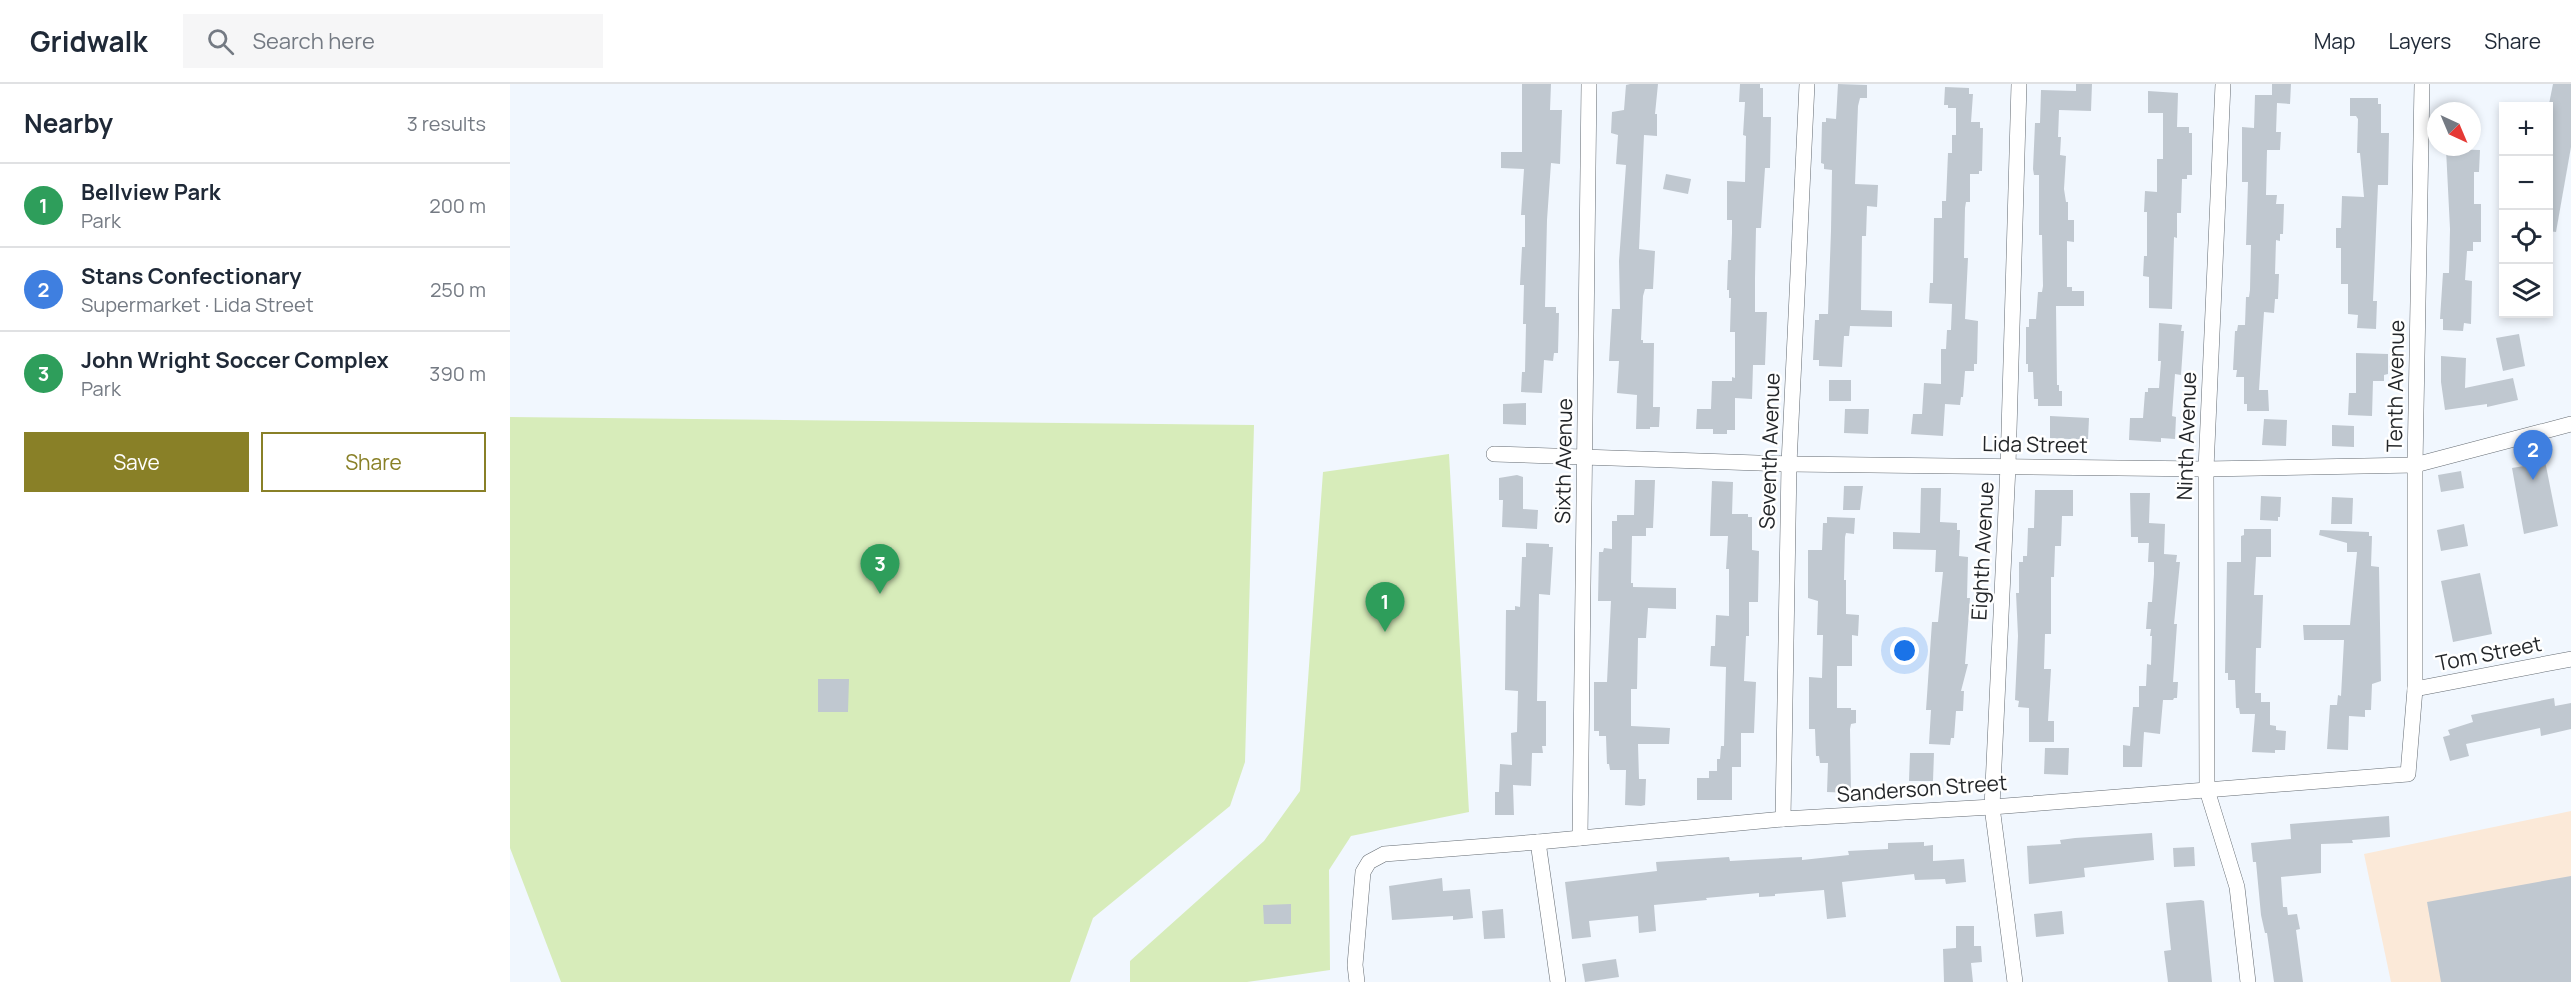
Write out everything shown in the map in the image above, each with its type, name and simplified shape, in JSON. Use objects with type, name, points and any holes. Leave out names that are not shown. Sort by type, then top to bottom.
[{"type":"street","name":"Sixth Avenue","points":[[1580,838],[1589,84]]},
{"type":"street","name":"Seventh Avenue","points":[[1783,819],[1789,464],[1807,84]]},
{"type":"street","name":"Eighth Avenue","points":[[2014,982],[1992,807],[2008,466],[2019,84]]},
{"type":"street","name":"Ninth Avenue","points":[[2223,84],[2206,469],[2207,789],[2237,887],[2248,982]]},
{"type":"street","name":"Tenth Avenue","points":[[2415,689],[2415,465],[2422,84]]},
{"type":"street","name":"Lida Street","points":[[1494,454],[1789,464],[2206,469],[2415,465],[2571,424]]},
{"type":"street","name":"Tom Street","points":[[2415,689],[2571,659]]},
{"type":"street","name":"Sanderson Street","points":[[1358,982],[1355,965],[1363,872],[1369,861],[1384,854],[1783,819],[1992,807],[2408,774],[2415,689]]},
{"type":"street","points":[[1538,842],[1557,982]]},
{"type":"shaded area","points":[[2571,811],[2571,982],[2391,982],[2364,854]]},
{"type":"green space","points":[[510,417],[1254,425],[1245,762],[1230,806],[1093,918],[1070,982],[561,982],[510,848]]},
{"type":"green space","points":[[1449,454],[1469,812],[1351,836],[1329,870],[1330,970],[1247,982],[1130,982],[1130,961],[1264,841],[1300,791],[1323,472]]},
{"type":"building","points":[[1522,84],[1551,84],[1550,110],[1562,110],[1560,164],[1551,163],[1545,307],[1556,307],[1556,313],[1559,313],[1558,353],[1554,353],[1553,361],[1544,360],[1542,393],[1521,392],[1522,372],[1525,372],[1526,324],[1523,324],[1524,285],[1520,285],[1522,247],[1525,247],[1525,215],[1521,215],[1524,169],[1501,168],[1501,152],[1522,152]]},
{"type":"building","points":[[1658,84],[1655,114],[1657,114],[1657,136],[1644,135],[1639,249],[1655,251],[1653,289],[1645,289],[1643,296],[1641,340],[1643,343],[1654,343],[1653,407],[1660,407],[1659,427],[1650,427],[1650,429],[1636,429],[1637,395],[1617,393],[1619,361],[1609,361],[1612,309],[1620,309],[1619,261],[1626,165],[1616,164],[1618,135],[1611,133],[1612,112],[1624,110],[1626,85]]},
{"type":"building","points":[[1740,84],[1760,84],[1760,88],[1763,88],[1763,117],[1771,117],[1770,168],[1765,168],[1761,228],[1756,228],[1755,312],[1767,312],[1765,365],[1753,365],[1752,399],[1735,398],[1735,430],[1727,430],[1727,434],[1713,434],[1713,429],[1696,429],[1697,409],[1711,409],[1712,381],[1732,381],[1732,377],[1735,378],[1735,332],[1730,332],[1731,298],[1727,290],[1728,260],[1731,260],[1732,220],[1727,220],[1727,181],[1745,182],[1746,136],[1743,135],[1745,102],[1739,102]]},
{"type":"building","points":[[1838,84],[1867,85],[1867,98],[1860,98],[1858,106],[1855,184],[1878,185],[1877,207],[1867,206],[1866,236],[1862,236],[1861,310],[1892,311],[1892,327],[1850,326],[1849,336],[1844,336],[1842,367],[1819,366],[1819,360],[1813,360],[1815,320],[1819,320],[1819,314],[1828,314],[1832,170],[1824,169],[1824,164],[1821,163],[1822,122],[1826,122],[1826,118],[1836,119]]},
{"type":"building","points":[[2076,84],[2092,84],[2091,111],[2059,110],[2058,137],[2061,137],[2060,155],[2066,156],[2064,189],[2066,202],[2068,202],[2068,220],[2074,220],[2074,242],[2067,241],[2067,287],[2072,287],[2072,291],[2084,291],[2084,306],[2056,306],[2057,385],[2059,385],[2059,391],[2062,391],[2062,406],[2038,406],[2038,399],[2034,399],[2033,372],[2028,372],[2028,364],[2026,364],[2026,327],[2029,327],[2029,319],[2036,319],[2038,292],[2042,292],[2043,286],[2042,235],[2039,235],[2039,175],[2034,175],[2033,169],[2035,123],[2040,123],[2041,90],[2076,91]]},
{"type":"building","points":[[2272,84],[2291,84],[2290,104],[2277,103],[2276,132],[2281,132],[2280,150],[2267,150],[2266,195],[2277,195],[2276,204],[2284,204],[2283,234],[2280,234],[2280,241],[2276,240],[2275,274],[2279,274],[2278,299],[2275,299],[2274,313],[2264,312],[2259,390],[2268,390],[2269,411],[2247,411],[2247,404],[2244,404],[2244,377],[2236,377],[2237,370],[2233,370],[2235,331],[2238,325],[2245,325],[2246,297],[2249,297],[2250,290],[2251,245],[2246,245],[2248,182],[2242,182],[2242,127],[2254,128],[2255,95],[2272,95]]},
{"type":"building","points":[[2553,84],[2571,84],[2571,147],[2556,232],[2553,232],[2553,102],[2549,102]]},
{"type":"building","points":[[1945,87],[1969,88],[1969,94],[1973,94],[1971,122],[1980,122],[1980,128],[1983,128],[1982,171],[1979,171],[1979,174],[1970,174],[1970,202],[1966,202],[1965,208],[1964,258],[1968,258],[1965,319],[1978,321],[1977,364],[1974,364],[1974,371],[1965,371],[1963,397],[1961,397],[1960,405],[1945,404],[1943,436],[1911,434],[1913,414],[1922,414],[1924,383],[1941,384],[1941,349],[1946,349],[1947,330],[1951,330],[1952,304],[1929,303],[1930,283],[1933,283],[1934,218],[1942,218],[1942,201],[1946,201],[1948,153],[1952,153],[1952,135],[1956,135],[1956,108],[1948,108],[1948,105],[1944,105]]},
{"type":"building","points":[[2148,91],[2178,93],[2177,127],[2189,127],[2189,133],[2192,133],[2192,175],[2187,175],[2187,179],[2182,179],[2181,213],[2177,213],[2177,238],[2174,237],[2172,309],[2149,308],[2149,277],[2143,276],[2144,256],[2147,256],[2145,191],[2157,192],[2157,159],[2163,159],[2163,113],[2148,113]]},
{"type":"building","points":[[2350,98],[2378,98],[2378,104],[2381,104],[2381,133],[2389,133],[2388,185],[2378,185],[2373,301],[2377,301],[2376,329],[2357,328],[2358,315],[2348,314],[2348,284],[2341,284],[2341,248],[2336,248],[2336,228],[2341,228],[2342,196],[2364,197],[2360,153],[2357,153],[2358,119],[2356,116],[2350,116]]},
{"type":"building","points":[[2446,156],[2480,156],[2479,172],[2474,172],[2474,204],[2481,204],[2481,242],[2473,242],[2473,251],[2467,251],[2465,280],[2472,281],[2471,324],[2464,323],[2463,331],[2443,330],[2443,319],[2440,319],[2443,273],[2449,273],[2450,229]]},
{"type":"building","points":[[1666,174],[1691,179],[1688,194],[1663,189]]},
{"type":"building","points":[[2159,323],[2182,325],[2181,331],[2184,331],[2181,375],[2175,374],[2172,416],[2176,417],[2175,439],[2161,438],[2161,442],[2129,440],[2130,418],[2143,418],[2145,392],[2148,392],[2148,388],[2159,388],[2161,361],[2158,361]]},
{"type":"building","points":[[2519,334],[2525,366],[2503,371],[2496,338]]},
{"type":"building","points":[[2356,353],[2388,354],[2388,374],[2384,375],[2384,381],[2373,381],[2372,416],[2348,415],[2349,393],[2356,393]]},
{"type":"building","points":[[2441,356],[2466,358],[2465,388],[2513,378],[2518,400],[2487,407],[2487,404],[2445,410],[2441,382]]},
{"type":"building","points":[[1829,380],[1851,380],[1851,401],[1829,401]]},
{"type":"building","points":[[1526,403],[1526,425],[1503,424],[1503,404]]},
{"type":"building","points":[[1845,409],[1869,409],[1868,434],[1844,433]]},
{"type":"building","points":[[2050,416],[2089,418],[2088,440],[2050,438]]},
{"type":"building","points":[[2264,419],[2287,420],[2286,446],[2262,445]]},
{"type":"building","points":[[2332,425],[2354,426],[2354,447],[2332,446]]},
{"type":"building","points":[[2544,456],[2558,526],[2524,534],[2512,468],[2524,466],[2523,460]]},
{"type":"building","points":[[2461,471],[2464,488],[2441,492],[2438,475]]},
{"type":"building","points":[[1517,475],[1523,477],[1523,509],[1538,510],[1537,529],[1502,527],[1503,500],[1499,500],[1499,478]]},
{"type":"building","points":[[1635,480],[1655,480],[1653,528],[1646,528],[1646,536],[1632,536],[1631,583],[1633,587],[1676,588],[1676,609],[1648,608],[1646,638],[1638,638],[1637,689],[1631,689],[1631,726],[1670,728],[1669,744],[1638,744],[1639,779],[1646,779],[1645,805],[1641,806],[1625,805],[1626,770],[1610,770],[1607,764],[1606,736],[1599,736],[1599,731],[1594,731],[1594,682],[1607,682],[1611,601],[1598,601],[1599,552],[1603,552],[1604,548],[1612,549],[1612,521],[1617,521],[1617,515],[1634,515]]},
{"type":"building","points":[[1712,481],[1733,482],[1732,514],[1748,514],[1748,517],[1752,517],[1752,550],[1759,551],[1758,602],[1749,602],[1749,636],[1746,636],[1744,681],[1756,682],[1754,733],[1741,733],[1741,767],[1732,767],[1732,800],[1697,800],[1697,778],[1709,778],[1709,771],[1717,771],[1717,759],[1720,759],[1721,746],[1724,746],[1726,667],[1710,666],[1711,646],[1715,646],[1716,615],[1729,616],[1729,569],[1726,569],[1728,536],[1710,536]]},
{"type":"building","points":[[1844,486],[1863,486],[1860,510],[1843,510]]},
{"type":"building","points":[[1921,488],[1941,488],[1940,522],[1957,523],[1957,530],[1960,530],[1959,556],[1968,557],[1967,598],[1970,598],[1965,664],[1968,664],[1961,691],[1964,691],[1963,711],[1956,711],[1954,738],[1951,738],[1950,745],[1929,744],[1931,710],[1926,710],[1932,622],[1938,622],[1943,572],[1935,572],[1936,550],[1893,549],[1893,532],[1920,533]]},
{"type":"building","points":[[2035,490],[2073,490],[2073,516],[2062,516],[2061,546],[2055,546],[2054,577],[2051,577],[2051,634],[2045,634],[2044,669],[2051,669],[2048,721],[2054,721],[2054,742],[2029,742],[2029,708],[2018,707],[2019,701],[2015,700],[2018,636],[2016,593],[2019,593],[2019,562],[2023,562],[2023,556],[2027,556],[2028,528],[2034,528]]},
{"type":"building","points":[[2130,493],[2150,493],[2149,523],[2165,524],[2164,554],[2177,555],[2176,562],[2180,562],[2174,624],[2177,624],[2173,682],[2178,682],[2177,698],[2163,700],[2160,734],[2144,732],[2142,767],[2123,767],[2123,745],[2130,746],[2133,707],[2139,707],[2139,686],[2146,686],[2147,664],[2151,665],[2152,636],[2150,636],[2151,629],[2146,629],[2148,602],[2152,602],[2154,562],[2148,562],[2149,543],[2138,543],[2138,537],[2131,537]]},
{"type":"building","points":[[2261,496],[2281,497],[2278,521],[2260,520]]},
{"type":"building","points":[[2332,497],[2353,498],[2352,524],[2331,524]]},
{"type":"building","points":[[1827,517],[1855,518],[1854,534],[1846,533],[1845,537],[1844,580],[1846,580],[1846,614],[1859,615],[1858,636],[1852,635],[1852,666],[1837,666],[1837,708],[1856,710],[1856,723],[1851,724],[1850,729],[1851,793],[1827,792],[1828,763],[1820,763],[1819,756],[1816,756],[1815,729],[1809,729],[1809,677],[1822,678],[1823,635],[1817,635],[1818,601],[1808,598],[1808,550],[1822,550],[1823,523],[1827,523]]},
{"type":"building","points":[[2464,524],[2468,546],[2441,551],[2437,530]]},
{"type":"building","points":[[2244,529],[2271,529],[2271,557],[2256,557],[2254,595],[2263,595],[2261,648],[2256,648],[2255,693],[2261,693],[2261,702],[2270,702],[2270,725],[2276,726],[2276,730],[2286,731],[2285,750],[2275,750],[2275,753],[2252,752],[2255,714],[2240,714],[2239,708],[2236,708],[2235,680],[2228,680],[2228,673],[2225,673],[2227,562],[2241,562],[2241,536],[2244,535]]},
{"type":"building","points":[[2320,530],[2369,532],[2369,536],[2372,536],[2371,566],[2379,567],[2381,681],[2372,684],[2371,710],[2365,710],[2365,717],[2349,716],[2348,750],[2327,749],[2330,705],[2337,705],[2338,695],[2341,696],[2344,640],[2304,640],[2303,625],[2350,625],[2357,552],[2347,552],[2347,543],[2319,535]]},
{"type":"building","points":[[1526,543],[1549,544],[1549,547],[1553,547],[1550,595],[1539,594],[1537,701],[1546,701],[1546,746],[1542,746],[1543,753],[1532,753],[1531,786],[1513,785],[1514,815],[1495,815],[1495,792],[1499,792],[1500,764],[1512,765],[1511,733],[1517,732],[1518,691],[1505,690],[1506,610],[1515,610],[1515,606],[1520,607],[1522,557],[1526,557]]},
{"type":"building","points":[[2480,573],[2492,634],[2453,642],[2441,581]]},
{"type":"building","points":[[818,679],[849,679],[848,712],[818,712]]},
{"type":"building","points":[[2554,698],[2555,706],[2571,703],[2571,729],[2541,736],[2540,728],[2466,744],[2469,756],[2450,761],[2443,737],[2450,735],[2448,730],[2473,722],[2471,715]]},
{"type":"building","points":[[2045,748],[2069,748],[2068,775],[2044,774]]},
{"type":"building","points":[[1910,753],[1934,753],[1933,781],[1909,781]]},
{"type":"building","points":[[2389,816],[2390,837],[2352,840],[2353,843],[2321,844],[2321,873],[2281,877],[2283,907],[2287,907],[2288,915],[2297,914],[2300,929],[2296,930],[2303,982],[2274,982],[2267,933],[2265,933],[2261,915],[2256,862],[2253,862],[2251,843],[2291,839],[2290,824]]},
{"type":"building","points":[[2152,833],[2154,860],[2084,868],[2085,877],[2029,884],[2027,846],[2061,844],[2060,840],[2075,838]]},
{"type":"building","points":[[1924,842],[1924,846],[1933,845],[1933,861],[1964,859],[1966,882],[1946,884],[1945,879],[1915,880],[1914,874],[1842,882],[1846,917],[1827,919],[1824,890],[1759,897],[1759,893],[1654,905],[1656,931],[1639,933],[1638,916],[1589,921],[1591,937],[1572,939],[1565,882],[1657,871],[1656,862],[1729,857],[1730,861],[1802,857],[1802,860],[1849,855],[1848,851],[1888,849],[1888,843]]},
{"type":"building","points":[[2194,847],[2195,866],[2174,867],[2173,848]]},
{"type":"building","points":[[2571,876],[2571,982],[2441,982],[2427,902]]},
{"type":"building","points":[[1442,878],[1443,891],[1470,889],[1473,918],[1453,920],[1453,916],[1392,920],[1389,886]]},
{"type":"building","points":[[2204,901],[2212,982],[2168,982],[2164,951],[2171,950],[2166,903]]},
{"type":"building","points":[[1291,904],[1291,924],[1264,924],[1263,905]]},
{"type":"building","points":[[1503,909],[1505,938],[1484,939],[1482,911]]},
{"type":"building","points":[[2062,911],[2064,934],[2036,937],[2034,914]]},
{"type":"building","points":[[1956,926],[1974,926],[1974,946],[1981,946],[1982,962],[1971,963],[1973,982],[1944,982],[1943,949],[1956,948]]},
{"type":"building","points":[[1616,959],[1619,977],[1585,982],[1582,964]]},
{"type":"place","name":"Stans Confectionary","points":[[2533,480]]},
{"type":"place","name":"John Wright Soccer Complex","points":[[880,594]]},
{"type":"place","name":"Bellview Park","points":[[1385,632]]}]
